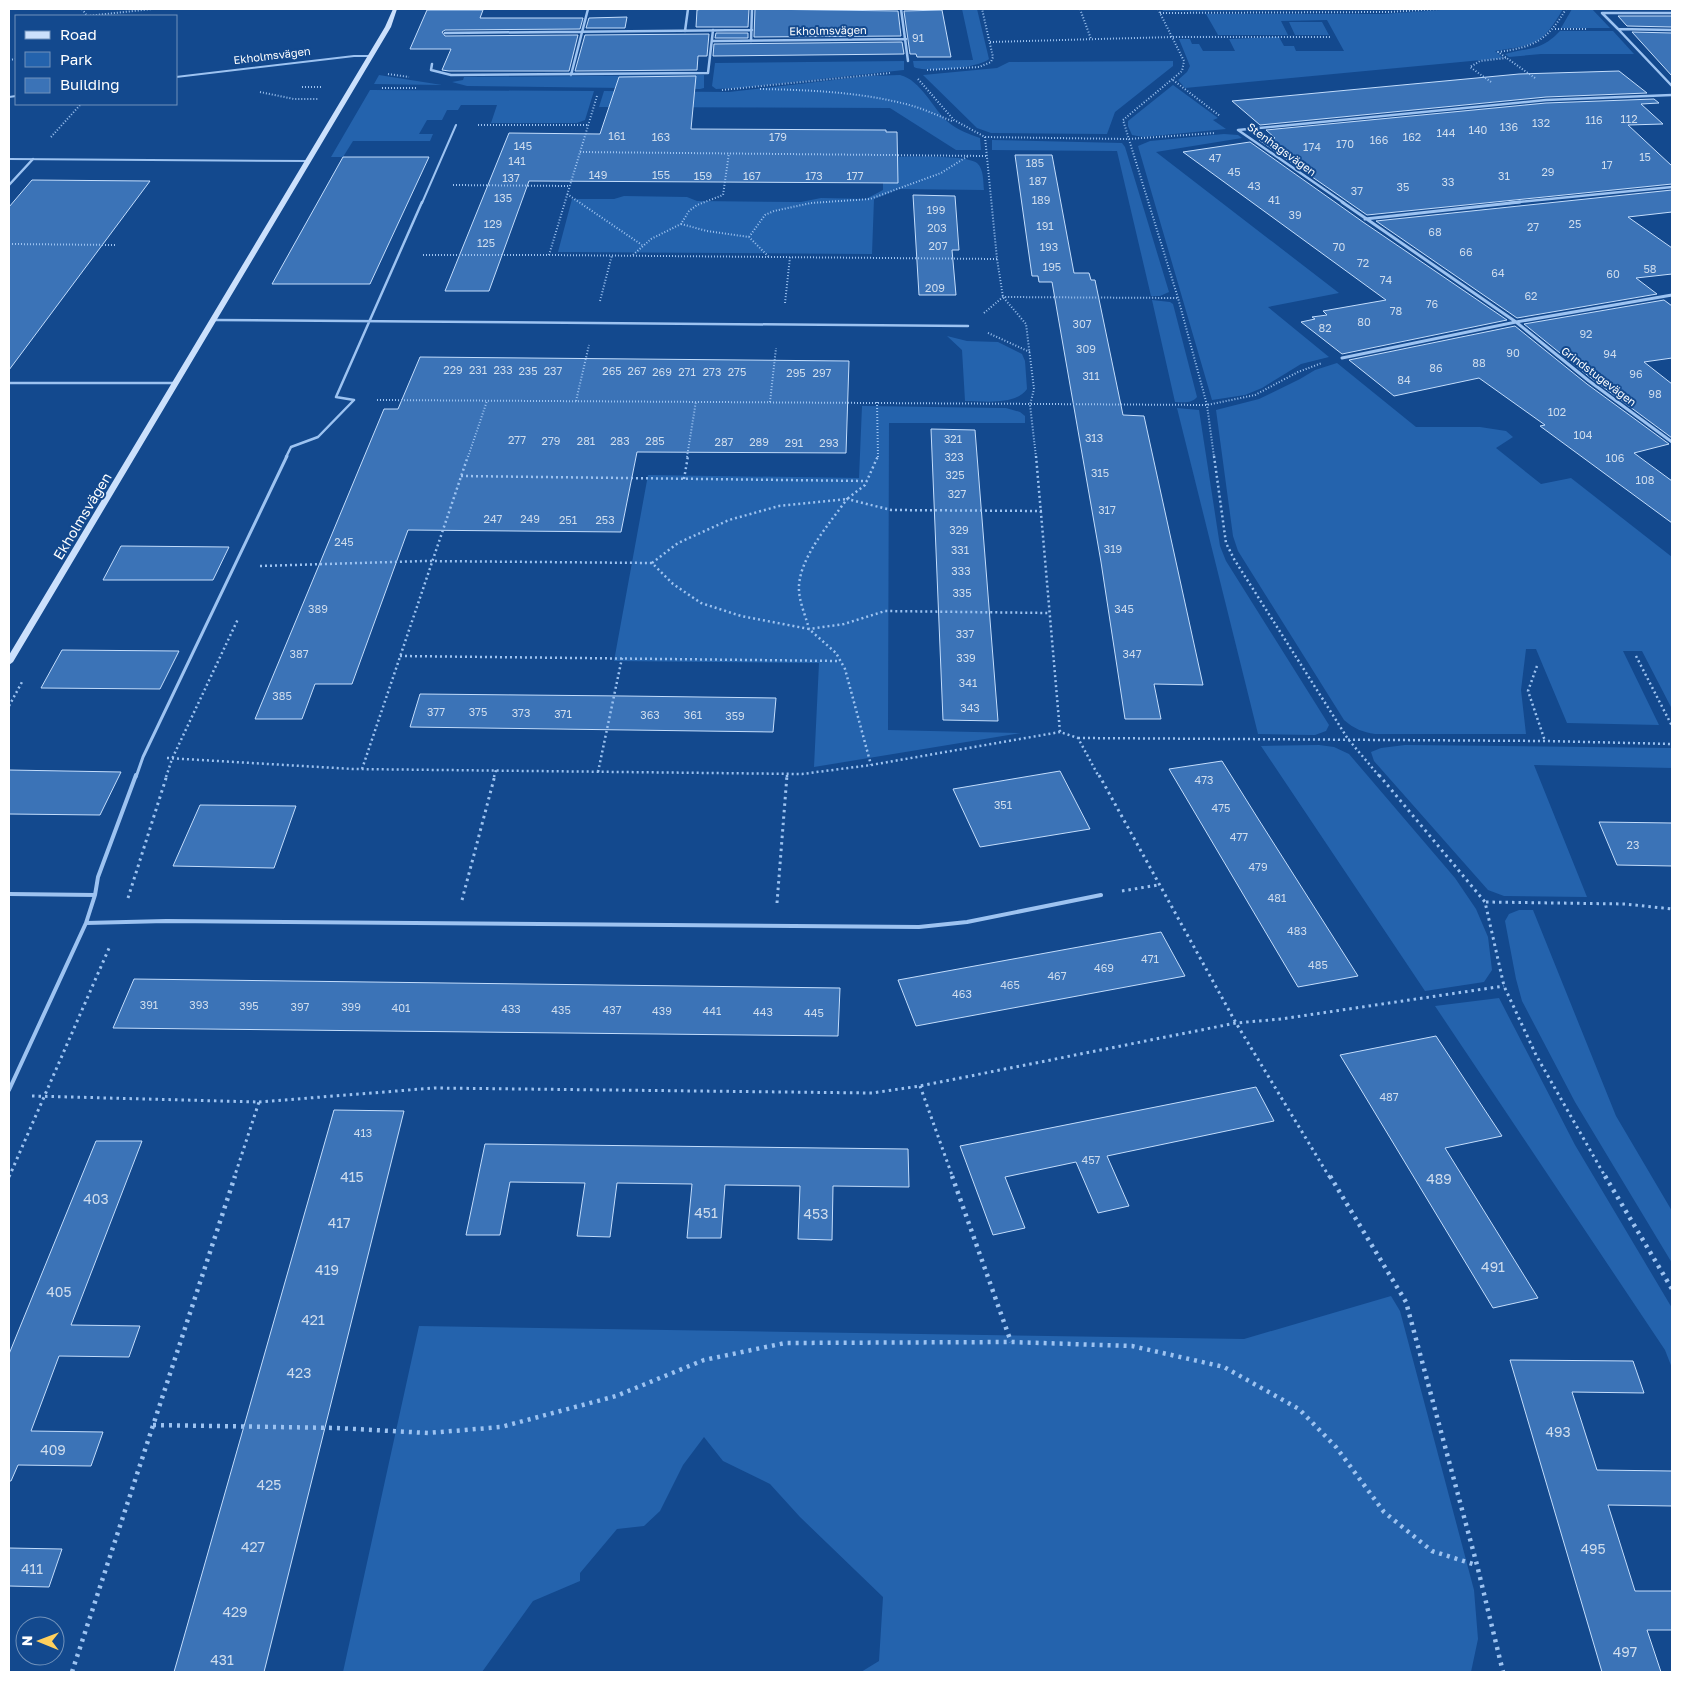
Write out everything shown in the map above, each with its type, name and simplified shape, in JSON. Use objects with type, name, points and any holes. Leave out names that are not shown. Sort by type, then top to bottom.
[{"type":"street","name":"Ekholmsvägen","points":[[9,662],[309,161],[388,26],[395,9]]},
{"type":"street","points":[[571,74],[588,9]]},
{"type":"street","points":[[685,31],[688,9]]},
{"type":"street","points":[[751,41],[752,9]]},
{"type":"street","points":[[901,9],[908,61]]},
{"type":"street","points":[[1672,13],[1602,12],[1672,86]]},
{"type":"street","points":[[1618,29],[1672,30]]},
{"type":"street","points":[[432,64],[431,70],[436,73],[450,75],[708,73],[713,30]]},
{"type":"street","points":[[445,33],[752,30]]},
{"type":"street","name":"Ekholmsvägen","points":[[712,41],[906,39]]},
{"type":"street","name":"Stenhagsvägen","points":[[1238,130],[1565,99],[1672,95]]},
{"type":"street","name":"Stenhagsvägen","points":[[1238,130],[1365,219]]},
{"type":"street","points":[[9,185],[33,159]]},
{"type":"street","points":[[1365,219],[1617,191],[1672,187]]},
{"type":"street","name":"Grindstugevägen","points":[[1365,219],[1516,322],[1589,381],[1672,442]]},
{"type":"street","points":[[1342,358],[1516,322],[1672,295]]},
{"type":"lane","name":"Ekholmsvägen","points":[[178,77],[308,61],[371,56]]},
{"type":"lane","points":[[354,400],[336,397],[456,125]]},
{"type":"lane","points":[[9,158],[309,161]]},
{"type":"lane","points":[[213,320],[968,326]]},
{"type":"lane","points":[[9,383],[176,383]]},
{"type":"lane","points":[[9,1090],[86,923],[98,877],[143,756],[291,447],[318,437],[354,400]]},
{"type":"lane","points":[[9,894],[94,895]]},
{"type":"lane","points":[[86,923],[166,921],[919,927],[967,922],[1101,895]]},
{"type":"path","points":[[96,15],[152,9]]},
{"type":"path","points":[[919,71],[964,69],[986,65],[991,62],[993,58],[982,9]]},
{"type":"path","points":[[1080,9],[1091,39]]},
{"type":"path","points":[[1438,9],[1389,12],[1159,11],[1184,61],[1182,71],[1122,120],[1178,298],[1208,405],[1226,543],[1234,559],[1348,739],[1486,902],[1504,986],[1536,1055],[1672,1289]]},
{"type":"path","points":[[1565,99],[1498,52],[1531,47],[1542,41],[1555,29],[1566,9]]},
{"type":"path","points":[[990,42],[1172,37],[1331,37]]},
{"type":"path","points":[[1498,86],[1470,67],[1480,61],[1507,58]]},
{"type":"path","points":[[715,90],[892,73]]},
{"type":"path","points":[[917,78],[953,121]]},
{"type":"path","points":[[1173,80],[1238,130]]},
{"type":"path","points":[[748,88],[865,97],[912,106],[953,121],[963,128],[985,137],[1128,140],[1238,130]]},
{"type":"path","points":[[549,255],[599,90]]},
{"type":"path","points":[[33,159],[79,105]]},
{"type":"path","points":[[478,125],[588,125]]},
{"type":"path","points":[[985,137],[997,259],[1003,297],[1026,324],[1030,352],[1034,389],[1030,404],[1042,511],[1060,732]]},
{"type":"path","points":[[580,152],[986,156]]},
{"type":"path","points":[[632,255],[651,239],[681,224],[689,211],[697,205],[722,196],[729,153]]},
{"type":"path","points":[[748,237],[765,215],[774,211],[812,203],[870,198],[941,173],[970,156]]},
{"type":"path","points":[[451,185],[570,186]]},
{"type":"path","points":[[567,194],[642,245]]},
{"type":"path","points":[[681,224],[707,231],[748,237],[757,243],[768,257]]},
{"type":"path","points":[[9,244],[116,245]]},
{"type":"path","points":[[398,257],[421,255],[632,255],[997,259]]},
{"type":"path","points":[[1003,297],[1178,298]]},
{"type":"path","points":[[968,326],[1030,352]]},
{"type":"path","points":[[354,400],[1208,405],[1244,398],[1262,392],[1304,367],[1342,358]]},
{"type":"path","points":[[362,769],[487,400]]},
{"type":"path","points":[[684,479],[696,401]]},
{"type":"path","points":[[871,765],[845,669],[836,653],[809,629],[799,590],[802,570],[821,536],[847,500],[865,485],[878,459],[877,402]]},
{"type":"path","points":[[461,476],[867,481]]},
{"type":"path","points":[[234,566],[432,562],[652,563],[678,543],[729,520],[780,506],[847,500],[891,510],[1042,511]]},
{"type":"path","points":[[258,575],[266,557]]},
{"type":"path","points":[[652,563],[673,584],[701,603],[741,616],[809,629],[844,624],[885,611],[1049,613]]},
{"type":"path","points":[[9,1177],[120,923],[172,758],[238,618]]},
{"type":"path","points":[[400,656],[840,661]]},
{"type":"path","points":[[1636,656],[1672,726]]},
{"type":"path","points":[[598,772],[622,658]]},
{"type":"path","points":[[1537,666],[1528,691],[1545,741]]},
{"type":"path","points":[[143,756],[362,769],[802,774],[871,765],[1060,732],[1078,738],[1348,739],[1672,744]]},
{"type":"path","points":[[1078,738],[1236,1023],[1406,1302],[1477,1565],[1503,1672]]},
{"type":"path","points":[[456,923],[496,770]]},
{"type":"path","points":[[776,926],[786,774]]},
{"type":"path","points":[[1101,895],[1158,884]]},
{"type":"path","points":[[1486,902],[1625,904],[1672,909]]},
{"type":"path","points":[[26,1096],[259,1102],[434,1088],[872,1093],[920,1086],[1236,1023],[1281,1019],[1504,986]]},
{"type":"path","points":[[920,1086],[1011,1342]]},
{"type":"path","points":[[72,1672],[259,1102]]},
{"type":"path","points":[[153,1425],[337,1428],[428,1433],[501,1427],[616,1396],[704,1360],[785,1343],[1011,1342],[1132,1346],[1224,1367],[1299,1409],[1336,1447],[1384,1512],[1432,1551],[1477,1565]]},
{"type":"green space","points":[[962,9],[977,9],[989,59],[975,65],[952,69],[929,70],[914,67],[913,61],[973,60]]},
{"type":"green space","points":[[1162,9],[1413,9],[1163,11]]},
{"type":"green space","points":[[1455,9],[1563,9],[1543,37],[1529,45],[1495,51],[1503,58],[1185,88],[1178,80],[1187,72],[1190,66],[1179,39],[1190,39],[1192,44],[1199,44],[1203,51],[1235,51],[1229,39],[1279,37],[1284,46],[1294,46],[1296,51],[1344,51],[1327,20],[1281,21],[1288,35],[1218,35],[1206,14],[1383,14]]},
{"type":"green space","points":[[1572,9],[1592,9],[1610,28],[1561,28]]},
{"type":"green space","points":[[1289,22],[1322,22],[1329,35],[1295,35]]},
{"type":"green space","points":[[1560,31],[1613,31],[1634,54],[1541,54],[1509,57],[1505,54],[1540,46]]},
{"type":"green space","points":[[904,61],[904,70],[737,88],[716,89],[712,86],[715,63]]},
{"type":"green space","points":[[1173,61],[1173,66],[1115,112],[1107,134],[991,133],[977,128],[923,75],[997,68],[1009,62]]},
{"type":"green space","points":[[379,75],[442,85],[374,84]]},
{"type":"green space","points":[[704,75],[704,88],[700,89],[467,86],[452,82],[463,80],[464,77]]},
{"type":"green space","points":[[900,75],[914,83],[952,125],[963,132],[980,138],[981,150],[956,150],[890,108],[599,107],[604,91],[729,92],[868,76]]},
{"type":"green space","points":[[1173,85],[1218,118],[1213,120],[1226,129],[1143,137],[1132,135],[1128,121]]},
{"type":"green space","points":[[370,90],[594,91],[585,120],[577,123],[491,123],[497,105],[461,105],[458,110],[447,110],[442,120],[427,120],[419,134],[433,134],[430,141],[353,141],[343,157],[331,157]]},
{"type":"green space","points":[[1224,134],[1238,135],[1242,138],[1156,152],[1339,293],[1268,307],[1329,357],[1301,364],[1262,388],[1245,395],[1212,400],[1138,146],[1150,141]]},
{"type":"green space","points":[[992,140],[1122,143],[1125,147],[1169,292],[1160,296],[1151,296],[1117,151],[992,150]]},
{"type":"green space","points":[[883,157],[947,157],[970,160],[977,163],[981,169],[984,190],[899,189],[874,199],[872,254],[558,252],[572,199],[614,199],[624,196],[687,197],[697,201],[801,202],[821,198],[866,199],[883,190]]},
{"type":"green space","points":[[1152,300],[1173,304],[1197,397],[1192,401],[1175,402]]},
{"type":"green space","points":[[947,336],[967,341],[998,342],[1022,354],[1025,361],[1027,389],[1015,398],[1007,400],[989,402],[965,401],[962,350]]},
{"type":"green space","points":[[1337,363],[1416,427],[1480,427],[1506,431],[1513,437],[1496,448],[1541,484],[1571,478],[1672,557],[1672,709],[1642,651],[1623,651],[1659,725],[1567,723],[1536,649],[1526,649],[1521,690],[1526,734],[1375,734],[1359,730],[1344,720],[1238,551],[1233,536],[1216,410],[1259,399],[1315,370]]},
{"type":"green space","points":[[862,406],[1006,408],[1020,412],[1025,416],[1025,423],[889,423],[888,730],[1021,733],[814,767],[819,663],[614,661],[648,475],[859,478]]},
{"type":"green space","points":[[1177,408],[1199,410],[1220,546],[1226,561],[1329,725],[1326,731],[1315,735],[1258,734]]},
{"type":"green space","points":[[1319,745],[1334,747],[1349,754],[1455,878],[1476,909],[1488,937],[1492,970],[1484,982],[1425,991],[1261,746]]},
{"type":"green space","points":[[1405,745],[1672,748],[1672,768],[1534,765],[1587,897],[1504,896],[1488,890],[1374,761],[1371,752],[1381,748]]},
{"type":"green space","points":[[1519,910],[1533,910],[1616,1116],[1672,1211],[1672,1263],[1575,1102],[1522,1001],[1505,921],[1509,914]]},
{"type":"green space","points":[[1499,998],[1575,1145],[1672,1308],[1672,1368],[1665,1350],[1435,1006]]},
{"type":"green space","points":[[1391,1296],[1400,1311],[1474,1590],[1478,1639],[1471,1672],[861,1672],[879,1661],[883,1597],[800,1517],[770,1484],[723,1461],[704,1437],[683,1465],[660,1511],[644,1526],[617,1529],[580,1573],[580,1581],[533,1601],[482,1672],[343,1672],[419,1326],[1244,1339]]},
{"type":"building","points":[[749,9],[748,27],[696,27],[697,10]]},
{"type":"building","points":[[755,9],[898,11],[901,36],[754,37]]},
{"type":"building","points":[[427,10],[483,10],[480,18],[583,18],[580,29],[445,30],[442,32],[445,36],[578,35],[569,71],[449,71],[442,70],[451,49],[410,49]]},
{"type":"building","points":[[942,10],[951,57],[917,57],[916,54],[910,54],[904,11]]},
{"type":"building","points":[[1618,16],[1672,16],[1672,27],[1627,26]]},
{"type":"building","points":[[627,17],[625,28],[586,28],[589,18]]},
{"type":"building","points":[[1632,32],[1672,33],[1672,76]]},
{"type":"building","points":[[716,33],[748,33],[748,38],[715,38]]},
{"type":"building","points":[[709,34],[707,56],[698,56],[697,70],[575,71],[585,35]]},
{"type":"building","points":[[902,42],[904,54],[713,56],[714,44]]},
{"type":"building","points":[[1619,71],[1647,93],[1546,97],[1260,125],[1232,101],[1519,74]]},
{"type":"building","points":[[696,76],[691,129],[886,130],[886,132],[897,132],[898,183],[529,181],[489,291],[445,291],[509,133],[600,134],[619,77]]},
{"type":"building","points":[[1654,99],[1659,103],[1641,104],[1663,124],[1628,125],[1672,166],[1672,184],[1367,215],[1259,140],[1275,138],[1266,130],[1546,103]]},
{"type":"building","points":[[1250,142],[1507,320],[1342,354],[1301,322],[1315,319],[1312,317],[1327,315],[1323,311],[1386,300],[1183,152]]},
{"type":"building","points":[[1015,155],[1052,155],[1074,273],[1089,273],[1091,280],[1095,280],[1123,415],[1144,416],[1203,685],[1154,684],[1161,719],[1125,719],[1101,562],[1052,282],[1039,282],[1038,276],[1032,276]]},
{"type":"building","points":[[343,157],[429,157],[370,284],[272,284]]},
{"type":"building","points":[[32,180],[150,181],[9,370],[9,207]]},
{"type":"building","points":[[1672,190],[1672,212],[1628,217],[1672,248],[1672,274],[1636,278],[1657,294],[1517,318],[1376,221]]},
{"type":"building","points":[[913,195],[955,196],[959,250],[952,250],[956,295],[919,295]]},
{"type":"building","points":[[1664,300],[1672,306],[1672,358],[1644,362],[1672,384],[1672,438],[1591,378],[1524,324]]},
{"type":"building","points":[[1515,326],[1587,384],[1669,444],[1634,453],[1672,481],[1672,523],[1540,426],[1545,425],[1479,378],[1394,396],[1349,360]]},
{"type":"building","points":[[420,357],[849,361],[846,453],[637,452],[621,532],[408,530],[352,684],[315,684],[302,719],[255,719],[384,409],[398,409]]},
{"type":"building","points":[[931,429],[975,430],[998,721],[943,720]]},
{"type":"building","points":[[121,546],[229,547],[213,580],[103,580]]},
{"type":"building","points":[[62,650],[179,651],[160,689],[41,688]]},
{"type":"building","points":[[420,694],[776,698],[773,732],[410,727]]},
{"type":"building","points":[[1222,761],[1358,976],[1298,987],[1169,769]]},
{"type":"building","points":[[9,770],[121,772],[100,815],[9,814]]},
{"type":"building","points":[[1060,771],[1090,829],[980,847],[953,789]]},
{"type":"building","points":[[200,805],[296,806],[274,868],[173,866]]},
{"type":"building","points":[[1599,822],[1672,823],[1672,866],[1617,865]]},
{"type":"building","points":[[1161,932],[1185,976],[916,1026],[898,980]]},
{"type":"building","points":[[134,979],[840,988],[838,1036],[113,1028]]},
{"type":"building","points":[[1436,1036],[1502,1136],[1445,1148],[1538,1298],[1493,1308],[1340,1055]]},
{"type":"building","points":[[1256,1087],[1274,1121],[1107,1156],[1129,1206],[1098,1213],[1076,1162],[1005,1177],[1025,1228],[993,1235],[960,1146]]},
{"type":"building","points":[[334,1110],[404,1111],[264,1672],[174,1672]]},
{"type":"building","points":[[96,1141],[142,1141],[71,1325],[140,1326],[129,1357],[59,1356],[31,1431],[103,1432],[91,1466],[18,1465],[11,1481],[9,1481],[9,1354]]},
{"type":"building","points":[[485,1144],[908,1149],[909,1187],[833,1186],[832,1240],[798,1239],[800,1186],[725,1185],[721,1238],[687,1238],[692,1184],[617,1183],[610,1237],[577,1236],[585,1183],[510,1182],[500,1235],[466,1235]]},
{"type":"building","points":[[1510,1360],[1633,1361],[1644,1393],[1572,1392],[1597,1470],[1672,1471],[1672,1506],[1608,1505],[1635,1591],[1672,1591],[1672,1630],[1647,1630],[1661,1672],[1602,1672]]},
{"type":"building","points":[[9,1548],[62,1549],[49,1587],[9,1586]]}]
